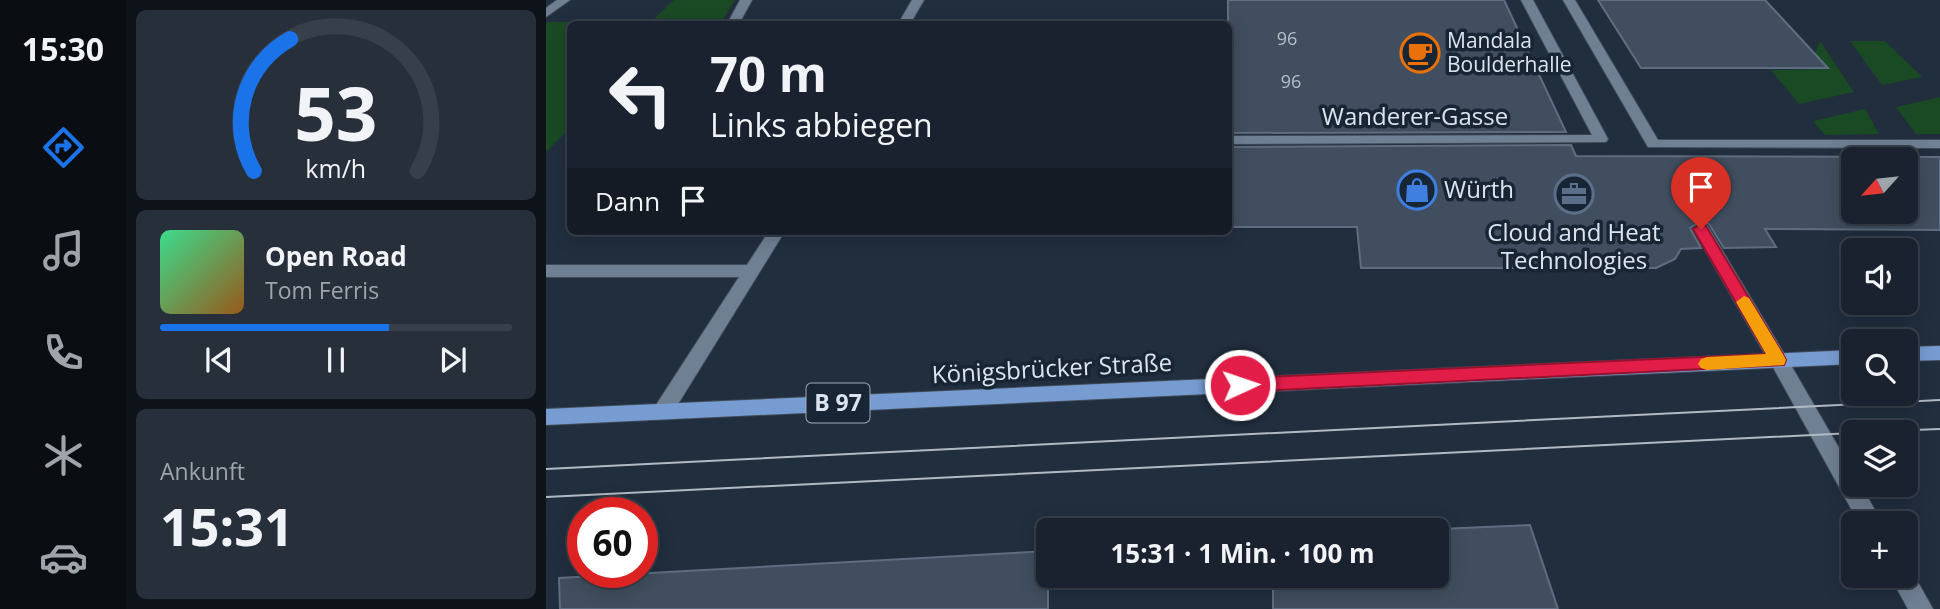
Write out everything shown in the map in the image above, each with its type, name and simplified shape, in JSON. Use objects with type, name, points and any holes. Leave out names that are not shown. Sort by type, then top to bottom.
[{"type":"main road","points":[[1918,354],[1940,353]]},
{"type":"main road","name":"Königsbrücker Straße","points":[[546,417],[1841,357]]},
{"type":"street","points":[[546,15],[564,0]]},
{"type":"street","points":[[735,21],[747,0]]},
{"type":"street","points":[[906,21],[918,0]]},
{"type":"street","name":"Wanderer-Gasse","points":[[1232,140],[1601,139],[1527,0]]},
{"type":"street","points":[[1569,0],[1655,150],[1940,144]]},
{"type":"street","points":[[1701,229],[1864,511]]},
{"type":"street","points":[[663,411],[774,235]]},
{"type":"street","points":[[546,271],[752,271]]},
{"type":"street","points":[[1909,588],[1921,609]]},
{"type":"green space","points":[[674,0],[735,0],[722,21],[653,20]]},
{"type":"green space","points":[[546,22],[567,22],[567,131],[546,152]]},
{"type":"green space","points":[[1820,41],[1854,92],[1799,104],[1771,70],[1830,69],[1815,53]]},
{"type":"green space","points":[[1850,41],[1885,41],[1922,77],[1882,85]]},
{"type":"green space","points":[[1940,97],[1940,134],[1916,134],[1896,107]]},
{"type":"green space","points":[[1865,109],[1879,134],[1825,135],[1813,121]]},
{"type":"building","points":[[1228,0],[1504,0],[1566,132],[1232,133],[1232,21],[1228,21]]},
{"type":"building","points":[[1598,0],[1765,0],[1828,68],[1641,68]]},
{"type":"building","points":[[1571,145],[1576,156],[1841,157],[1841,224],[1918,224],[1918,157],[1940,157],[1940,230],[1765,229],[1776,247],[1724,248],[1709,224],[1701,221],[1690,228],[1701,248],[1681,249],[1675,259],[1656,268],[1361,268],[1357,227],[1232,227],[1232,147]]},
{"type":"building","points":[[1530,525],[1558,609],[1273,609],[1273,588],[1449,588],[1449,529]]},
{"type":"building","points":[[1036,552],[1036,588],[1048,588],[1048,609],[560,609],[559,578],[567,578],[567,588],[658,588],[658,573]]},
{"type":"tram line","points":[[546,469],[1940,400]]},
{"type":"tram line","points":[[1918,430],[1940,429]]},
{"type":"tram line","points":[[546,497],[1841,434]]},
{"type":"slow traffic","points":[[1707,364],[1778,360],[1744,302]]},
{"type":"place","name":"Mandala Boulderhalle","points":[[1420,53]]},
{"type":"place","name":"Würth","points":[[1417,190]]},
{"type":"place","name":"Cloud and Heat Technologies","points":[[1574,194]]},
{"type":"route","points":[[1240,385],[1778,360],[1701,229]]}]
